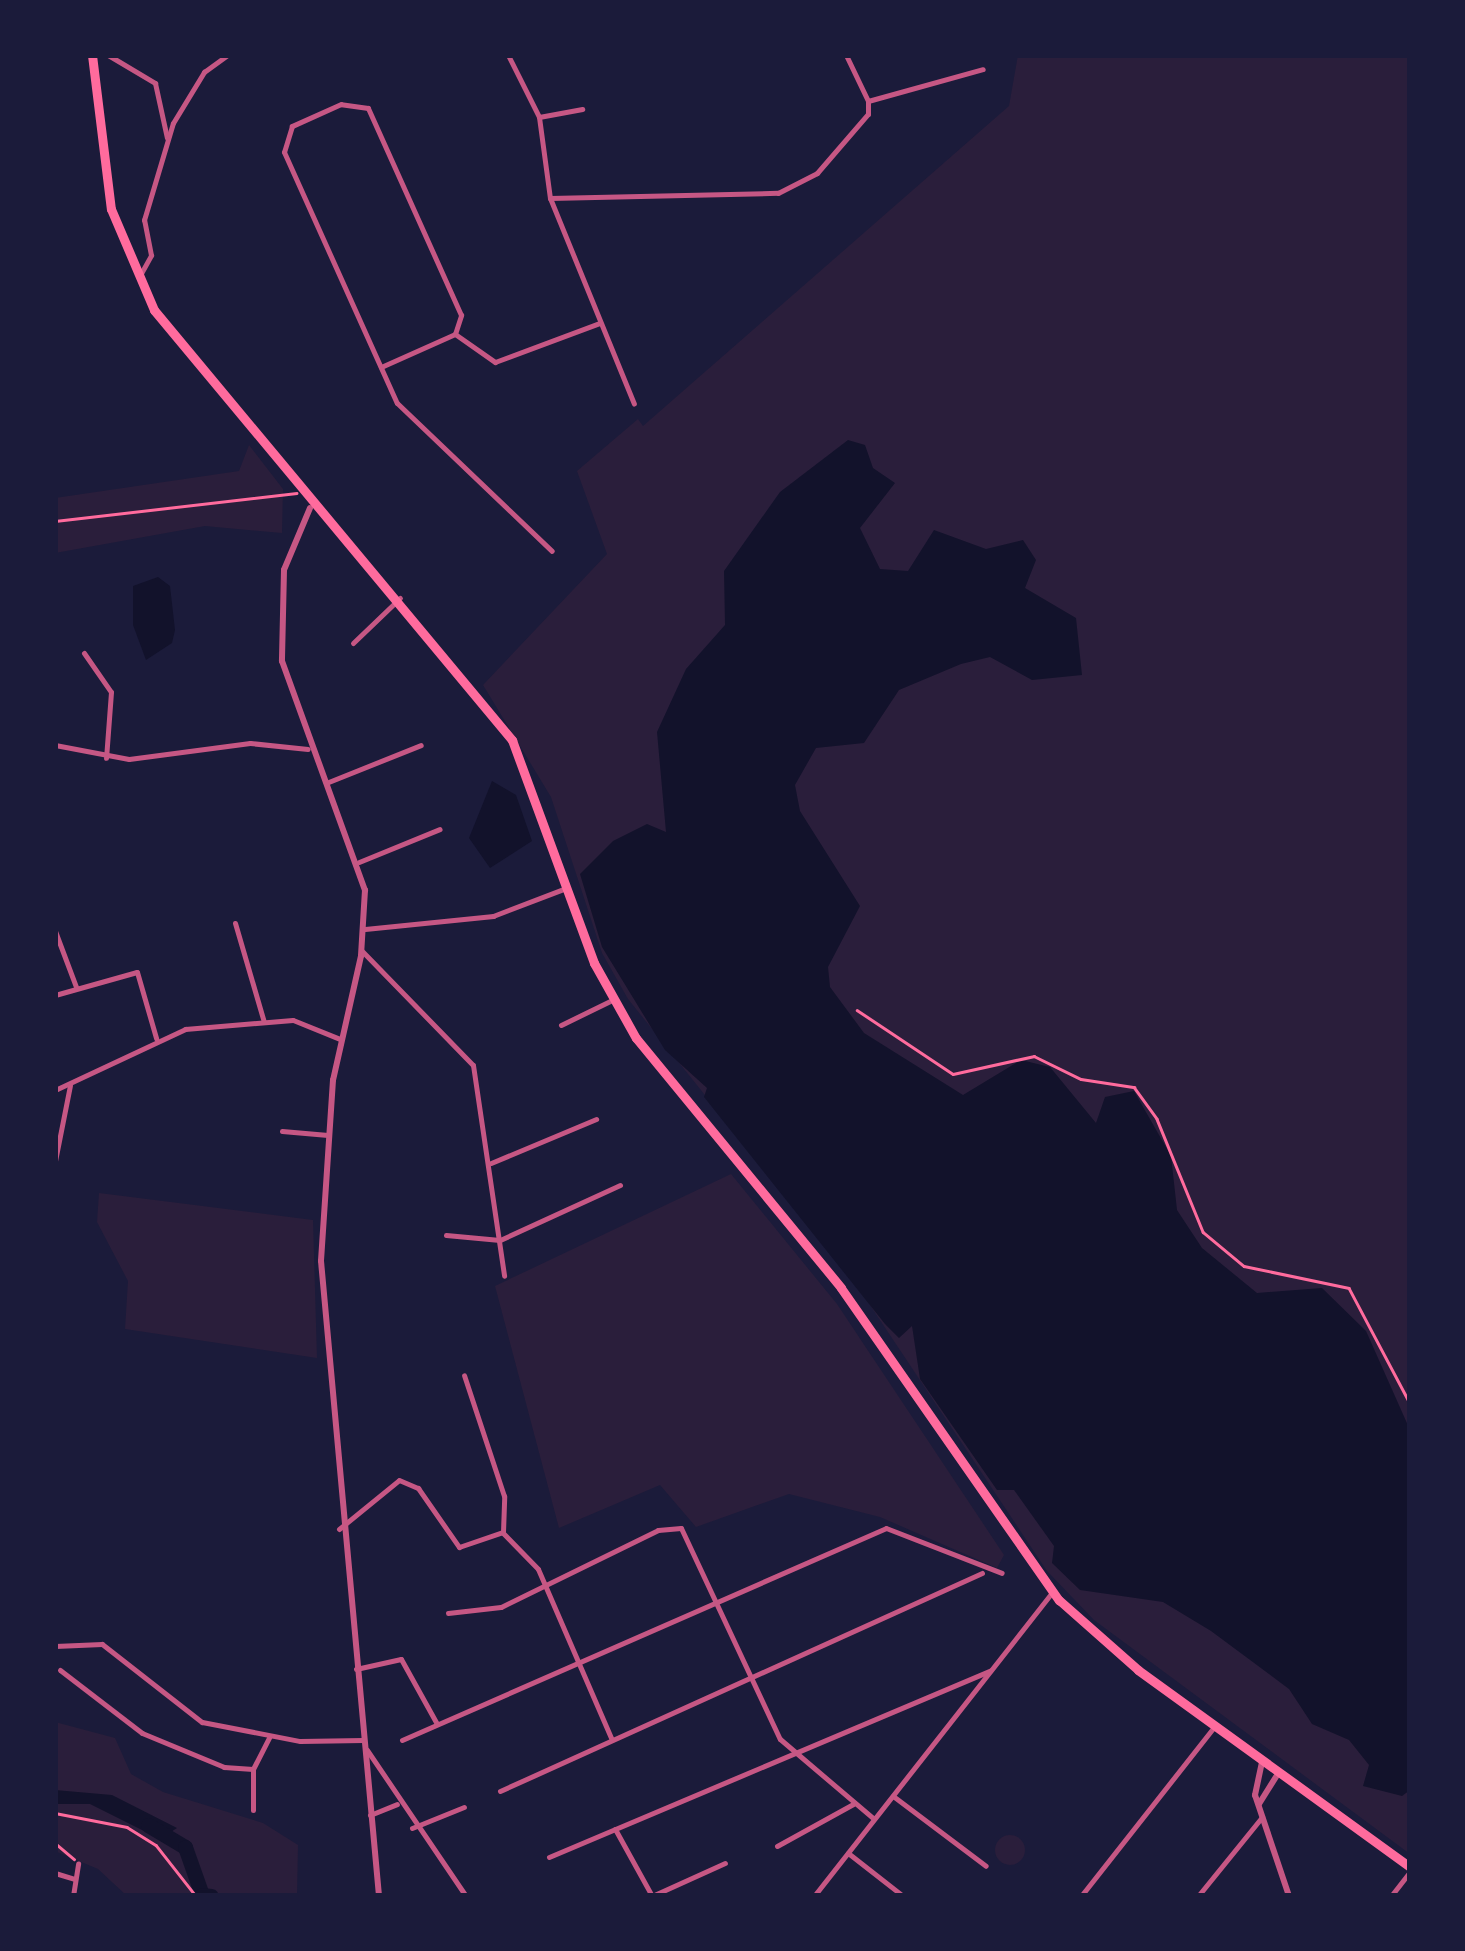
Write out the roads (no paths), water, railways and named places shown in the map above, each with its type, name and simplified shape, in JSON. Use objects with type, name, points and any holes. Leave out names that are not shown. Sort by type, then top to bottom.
[{"type":"main road","points":[[92,55],[110,208],[137,279],[310,508],[400,598],[512,740],[612,1000],[841,1288],[1052,1593],[1215,1726],[1410,1870]]},
{"type":"street","points":[[108,55],[155,84],[168,141]]},
{"type":"street","points":[[137,279],[152,256],[144,220],[168,141],[186,96],[226,55]]},
{"type":"street","points":[[508,55],[539,117],[550,198],[634,404]]},
{"type":"street","points":[[550,198],[778,192],[817,173],[868,114],[868,101],[846,55]]},
{"type":"street","points":[[868,101],[982,69]]},
{"type":"street","points":[[381,366],[455,334],[461,315],[368,108],[341,104],[292,126],[282,141],[381,366],[406,416],[552,551]]},
{"type":"street","points":[[539,117],[582,109]]},
{"type":"street","points":[[455,334],[495,362],[600,322]]},
{"type":"street","points":[[310,508],[290,542],[280,616],[288,698],[360,862],[365,928],[340,1039],[328,1135],[321,1275],[339,1529],[379,1896]]},
{"type":"street","points":[[354,643],[400,598]]},
{"type":"street","points":[[84,653],[111,692],[106,758]]},
{"type":"street","points":[[55,745],[106,758],[250,743],[308,749]]},
{"type":"street","points":[[326,783],[421,745]]},
{"type":"street","points":[[360,862],[440,830]]},
{"type":"street","points":[[365,928],[493,916],[569,888]]},
{"type":"street","points":[[234,924],[264,1022]]},
{"type":"street","points":[[55,932],[76,987]]},
{"type":"street","points":[[362,951],[473,1066],[504,1276]]},
{"type":"street","points":[[55,995],[136,972],[156,1039]]},
{"type":"street","points":[[562,1025],[612,1000]]},
{"type":"street","points":[[55,1090],[156,1039],[298,1020],[340,1039]]},
{"type":"street","points":[[55,1160],[70,1084]]},
{"type":"street","points":[[490,1162],[596,1119]]},
{"type":"street","points":[[282,1130],[328,1135]]},
{"type":"street","points":[[446,1235],[500,1240],[620,1185]]},
{"type":"street","points":[[464,1375],[504,1496],[503,1532],[530,1556],[612,1740]]},
{"type":"street","points":[[339,1529],[399,1480],[418,1488],[459,1547],[503,1532]]},
{"type":"street","points":[[448,1613],[481,1614],[544,1588],[658,1530],[681,1528],[751,1679],[791,1752],[874,1819]]},
{"type":"street","points":[[402,1740],[580,1666],[717,1600],[892,1528],[982,1573],[1002,1574]]},
{"type":"street","points":[[500,1791],[982,1573]]},
{"type":"street","points":[[814,1896],[1052,1593]]},
{"type":"street","points":[[252,1769],[224,1767],[142,1733],[57,1670],[55,1648],[102,1644],[180,1712],[270,1736],[363,1739]]},
{"type":"street","points":[[355,1669],[401,1659],[438,1724]]},
{"type":"street","points":[[548,1857],[990,1671]]},
{"type":"street","points":[[1081,1896],[1215,1726]]},
{"type":"street","points":[[253,1810],[252,1769],[270,1736]]},
{"type":"street","points":[[363,1739],[412,1828],[466,1896]]},
{"type":"street","points":[[1262,1762],[1258,1805],[1289,1896]]},
{"type":"street","points":[[1258,1805],[1278,1773]]},
{"type":"street","points":[[893,1796],[986,1866]]},
{"type":"street","points":[[370,1815],[397,1804]]},
{"type":"street","points":[[777,1846],[854,1804]]},
{"type":"street","points":[[412,1828],[464,1808]]},
{"type":"street","points":[[1198,1896],[1262,1817]]},
{"type":"street","points":[[615,1829],[652,1896],[726,1863]]},
{"type":"street","points":[[848,1853],[902,1896]]},
{"type":"street","points":[[73,1896],[78,1863]]},
{"type":"street","points":[[1390,1896],[1410,1870]]},
{"type":"street","points":[[55,1873],[75,1879]]},
{"type":"waterway","points":[[148,1825],[185,1847],[202,1895],[211,1896]]}]
